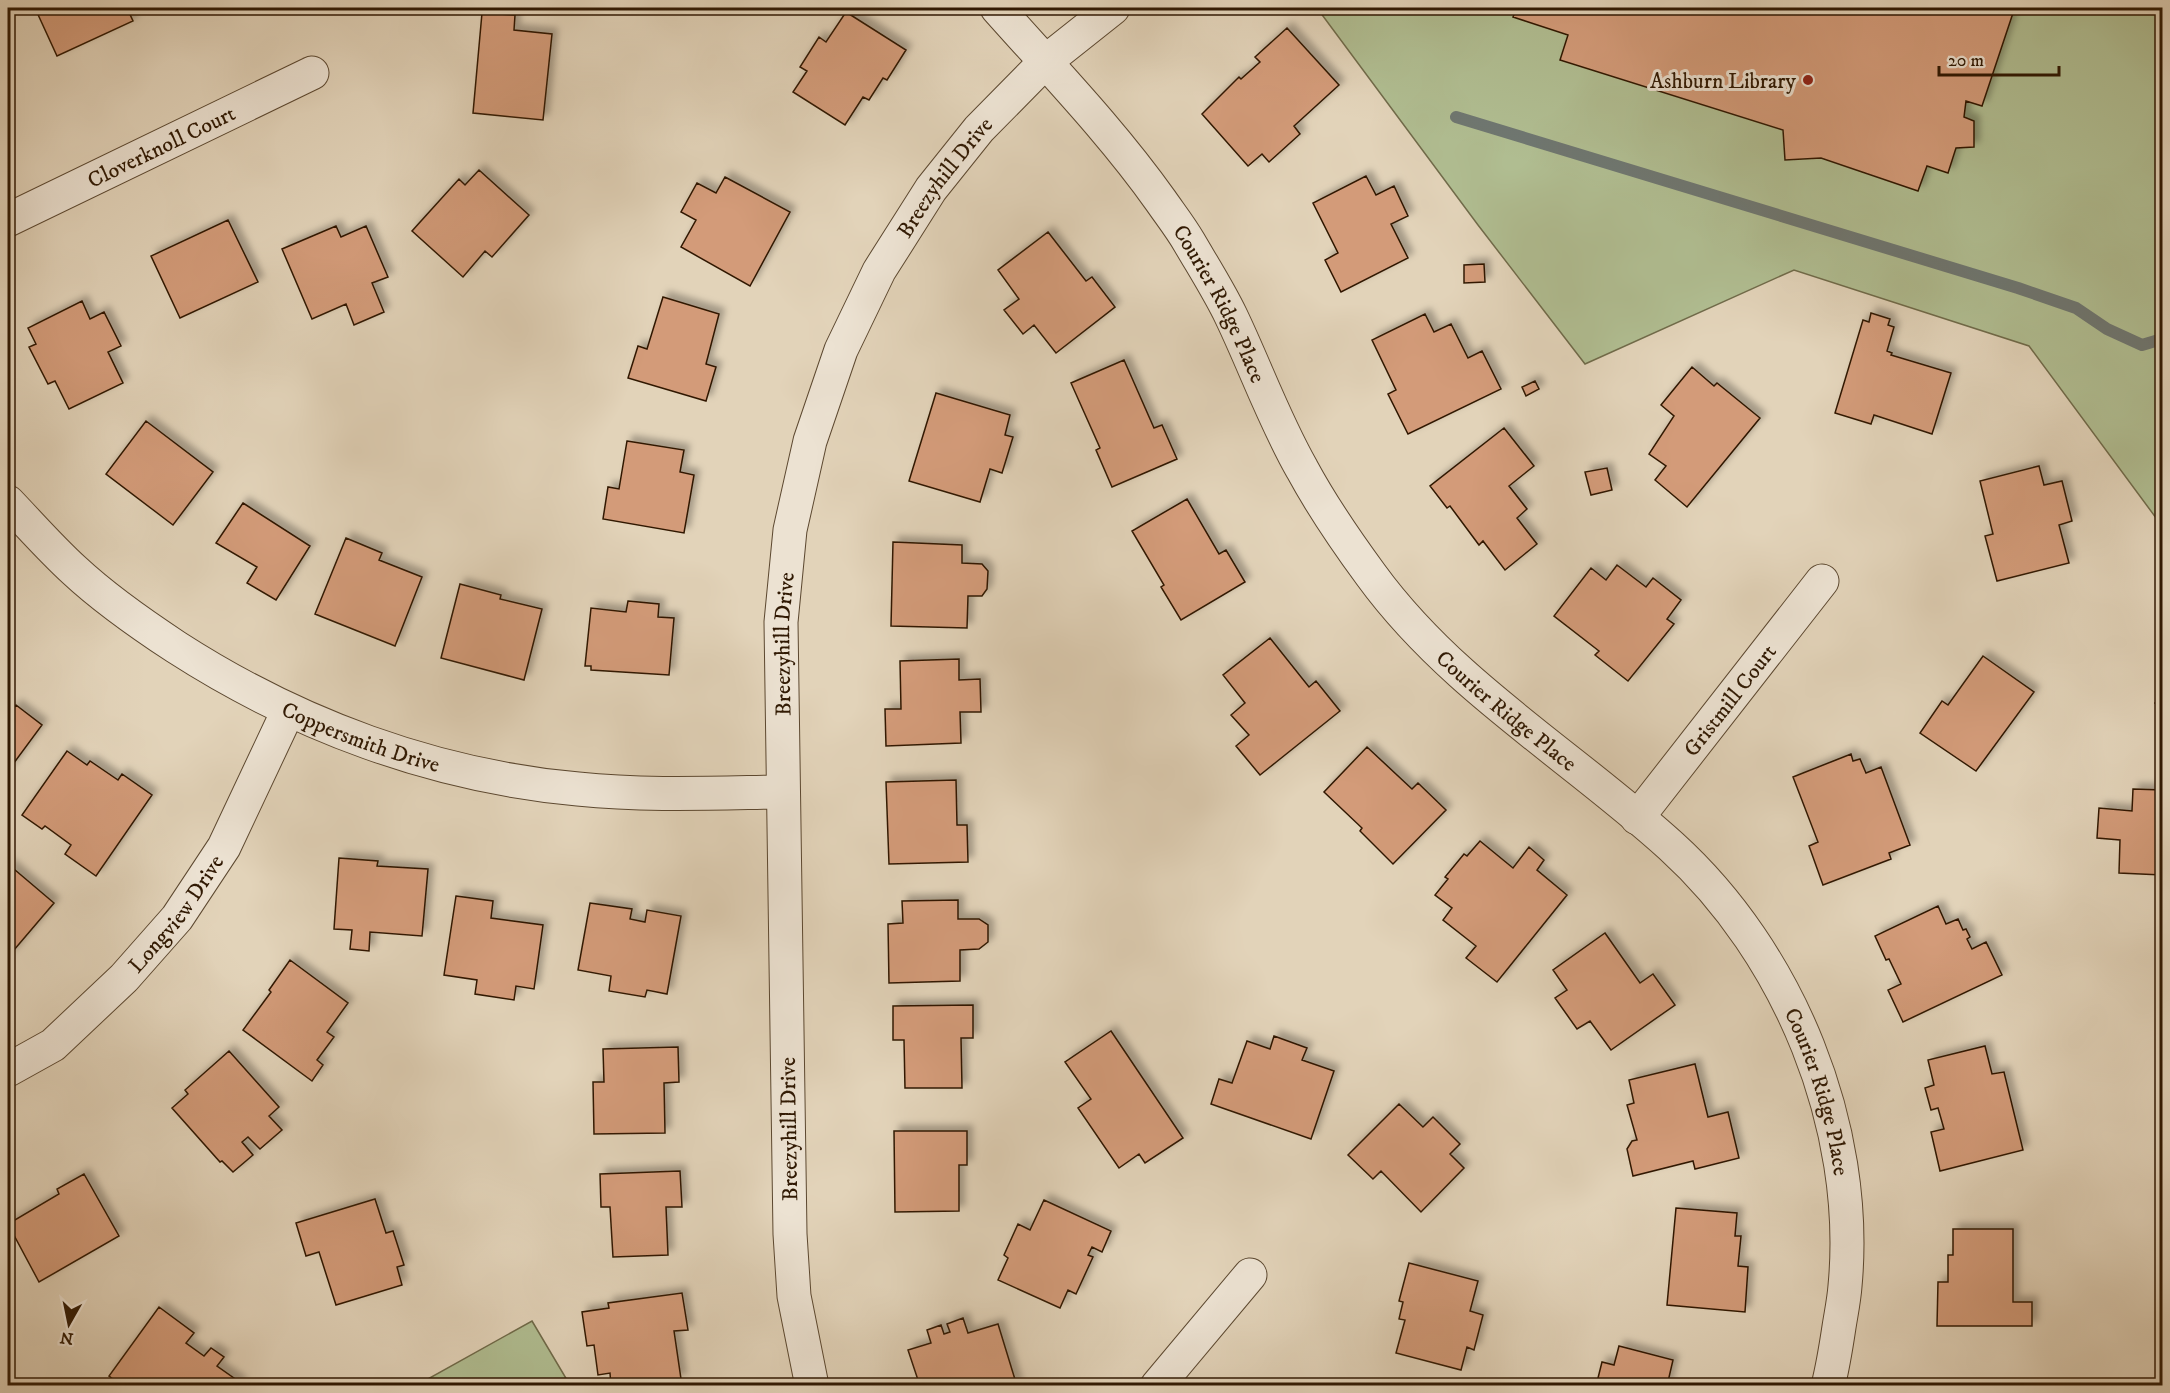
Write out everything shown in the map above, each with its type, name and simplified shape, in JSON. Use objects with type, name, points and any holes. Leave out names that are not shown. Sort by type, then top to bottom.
[{"type":"street","name":"Courier Ridge Place","points":[[997,8],[1132,161],[1186,237],[1230,314],[1275,417],[1301,468],[1336,526],[1375,580],[1421,634],[1471,683],[1672,847],[1704,879],[1759,949],[1803,1035],[1825,1094],[1837,1146],[1844,1192],[1845,1285],[1828,1386]]},
{"type":"street","name":"Breezyhill Drive","points":[[812,1386],[795,1296],[790,1234],[781,622],[790,530],[810,441],[841,351],[879,271],[931,189],[979,129],[1045,62],[1113,8]]},
{"type":"street","name":"Cloverknoll Court","points":[[8,220],[312,73]]},
{"type":"street","name":"Coppersmith Drive","points":[[8,502],[75,571],[141,624],[213,670],[288,711],[344,734],[402,754],[520,782],[633,793],[782,792]]},
{"type":"street","name":"Gristmill Court","points":[[1637,818],[1822,581]]},
{"type":"street","name":"Longview Drive","points":[[8,1070],[53,1045],[124,978],[177,918],[224,847],[288,711]]},
{"type":"street","points":[[1157,1386],[1250,1275]]},
{"type":"green space","points":[[1317,8],[2162,8],[2162,526],[2029,346],[1794,270],[1585,364],[1478,225]]},
{"type":"green space","points":[[532,1321],[570,1385],[417,1385]]},
{"type":"building","points":[[35,8],[127,8],[133,21],[57,56]]},
{"type":"building","name":"Ashburn Library","points":[[1517,8],[1994,8],[2013,13],[1982,106],[1966,101],[1964,117],[1974,121],[1974,147],[1956,148],[1948,173],[1927,166],[1918,191],[1821,158],[1785,160],[1783,130],[1560,60],[1568,35],[1513,17]]},
{"type":"building","points":[[846,12],[906,50],[887,80],[883,78],[869,100],[863,97],[845,125],[793,92],[807,71],[800,67],[819,37],[826,42]]},
{"type":"building","points":[[482,13],[515,15],[514,30],[552,34],[543,120],[473,113]]},
{"type":"building","points":[[1287,28],[1339,85],[1294,126],[1300,134],[1269,162],[1262,154],[1248,166],[1202,114],[1239,77],[1241,79],[1260,62],[1255,57]]},
{"type":"building","points":[[479,170],[529,215],[492,257],[485,251],[463,277],[412,231],[459,179],[465,185]]},
{"type":"building","points":[[1366,176],[1376,195],[1394,186],[1408,216],[1391,224],[1408,258],[1341,292],[1325,260],[1338,253],[1313,203]]},
{"type":"building","points":[[725,177],[790,212],[750,286],[681,247],[696,220],[681,212],[697,183],[716,193]]},
{"type":"building","points":[[228,220],[258,282],[180,318],[151,256]]},
{"type":"building","points":[[336,226],[341,237],[366,226],[388,277],[372,283],[384,312],[354,325],[346,304],[312,319],[282,249]]},
{"type":"building","points":[[1048,232],[1086,281],[1092,277],[1115,307],[1056,353],[1034,325],[1023,334],[1004,310],[1019,299],[998,270]]},
{"type":"building","points":[[1484,264],[1485,282],[1464,283],[1464,265]]},
{"type":"building","points":[[663,297],[719,314],[706,364],[716,367],[706,401],[628,378],[638,346],[647,349]]},
{"type":"building","points":[[82,301],[90,319],[104,312],[121,346],[108,352],[123,383],[69,409],[55,381],[48,384],[29,347],[36,344],[28,328]]},
{"type":"building","points":[[1871,313],[1890,319],[1888,325],[1894,327],[1887,351],[1892,353],[1891,355],[1951,373],[1932,434],[1874,415],[1871,424],[1835,413],[1863,320],[1869,322]]},
{"type":"building","points":[[1425,314],[1434,332],[1451,324],[1468,358],[1482,351],[1501,389],[1408,434],[1388,394],[1396,390],[1372,340]]},
{"type":"building","points":[[1124,360],[1154,428],[1162,425],[1177,459],[1112,487],[1096,450],[1100,448],[1071,383]]},
{"type":"building","points":[[1692,367],[1714,386],[1717,383],[1760,418],[1687,507],[1655,480],[1666,466],[1649,454],[1674,416],[1661,405]]},
{"type":"building","points":[[1535,381],[1539,389],[1526,396],[1522,387]]},
{"type":"building","points":[[936,393],[1010,415],[1005,435],[1013,437],[1002,473],[990,469],[980,502],[909,481]]},
{"type":"building","points":[[146,421],[213,472],[173,525],[106,474]]},
{"type":"building","points":[[1504,428],[1534,466],[1509,486],[1527,509],[1517,518],[1537,544],[1505,570],[1483,541],[1479,545],[1450,506],[1447,508],[1430,486]]},
{"type":"building","points":[[627,441],[684,450],[680,472],[694,475],[684,533],[603,519],[608,487],[619,489]]},
{"type":"building","points":[[2039,466],[2044,485],[2062,481],[2072,521],[2059,525],[2069,563],[1997,581],[1985,536],[1993,534],[1980,481]]},
{"type":"building","points":[[1607,468],[1612,490],[1591,495],[1585,472]]},
{"type":"building","points":[[1187,499],[1219,554],[1226,550],[1245,582],[1181,620],[1161,587],[1164,585],[1132,531]]},
{"type":"building","points":[[243,503],[310,546],[276,600],[247,583],[257,567],[216,543]]},
{"type":"building","points":[[346,538],[382,553],[379,560],[422,577],[395,646],[315,614]]},
{"type":"building","points":[[893,542],[962,545],[962,563],[982,564],[988,571],[987,589],[982,596],[968,596],[967,628],[891,626]]},
{"type":"building","points":[[1617,565],[1646,587],[1653,578],[1681,600],[1667,619],[1674,624],[1628,681],[1595,655],[1599,651],[1554,616],[1591,568],[1606,580]]},
{"type":"building","points":[[460,584],[501,595],[500,599],[542,609],[524,680],[441,658]]},
{"type":"building","points":[[628,601],[659,604],[658,617],[674,618],[669,675],[591,670],[591,666],[585,666],[591,608],[626,612]]},
{"type":"building","points":[[1270,638],[1309,687],[1316,681],[1340,711],[1260,775],[1236,746],[1249,735],[1231,715],[1245,703],[1223,675]]},
{"type":"building","points":[[1983,656],[2034,692],[1976,771],[1920,733],[1942,701],[1948,705]]},
{"type":"building","points":[[959,659],[959,680],[980,679],[981,712],[960,712],[961,743],[886,746],[885,709],[901,709],[900,661]]},
{"type":"building","points":[[2162,696],[2162,711],[2155,703]]},
{"type":"building","points":[[16,705],[42,725],[8,771],[8,711],[10,713]]},
{"type":"building","points":[[1367,747],[1412,789],[1418,783],[1446,810],[1393,864],[1360,831],[1362,828],[1324,792]]},
{"type":"building","points":[[67,751],[87,765],[90,761],[118,780],[122,774],[152,795],[96,876],[65,854],[71,845],[45,826],[42,829],[22,815]]},
{"type":"building","points":[[1851,754],[1853,761],[1860,759],[1866,773],[1881,767],[1910,845],[1889,853],[1891,859],[1823,885],[1809,846],[1818,842],[1793,777]]},
{"type":"building","points":[[956,780],[957,825],[967,825],[968,862],[889,864],[886,782]]},
{"type":"building","points":[[2133,789],[2162,790],[2162,875],[2119,873],[2120,840],[2097,838],[2099,808],[2132,811]]},
{"type":"building","points":[[1480,841],[1513,868],[1529,847],[1544,860],[1537,870],[1567,895],[1497,982],[1466,958],[1476,946],[1443,920],[1452,908],[1435,895],[1448,879],[1445,877],[1464,854],[1467,856]]},
{"type":"building","points":[[339,858],[378,861],[377,866],[428,869],[422,936],[370,932],[369,951],[350,949],[352,930],[334,929]]},
{"type":"building","points":[[8,864],[54,903],[8,957]]},
{"type":"building","points":[[456,896],[493,901],[491,918],[543,925],[534,989],[516,986],[514,1000],[475,994],[477,980],[444,975]]},
{"type":"building","points":[[958,900],[958,919],[979,919],[988,925],[988,942],[979,949],[960,950],[960,981],[889,983],[888,924],[903,923],[902,901]]},
{"type":"building","points":[[590,903],[632,909],[630,919],[645,922],[647,910],[681,916],[667,994],[647,990],[645,997],[609,991],[611,976],[578,970]]},
{"type":"building","points":[[1938,906],[1946,924],[1958,919],[1963,930],[1966,929],[1970,937],[1967,939],[1972,949],[1986,942],[2002,975],[1903,1022],[1888,990],[1901,984],[1875,936]]},
{"type":"building","points":[[1605,933],[1640,983],[1653,974],[1675,1005],[1611,1050],[1590,1021],[1577,1029],[1555,998],[1567,990],[1553,970]]},
{"type":"building","points":[[290,960],[348,1003],[327,1032],[334,1037],[317,1060],[323,1065],[312,1081],[243,1030],[271,992],[269,990]]},
{"type":"building","points":[[973,1005],[973,1038],[961,1038],[962,1088],[905,1088],[904,1040],[893,1040],[893,1006]]},
{"type":"building","points":[[1111,1031],[1183,1138],[1145,1163],[1139,1154],[1119,1168],[1078,1108],[1091,1099],[1065,1062]]},
{"type":"building","points":[[1274,1036],[1307,1048],[1302,1060],[1334,1071],[1311,1139],[1211,1104],[1219,1079],[1232,1083],[1247,1041],[1270,1049]]},
{"type":"building","points":[[1985,1046],[1992,1074],[2004,1072],[2023,1150],[1940,1171],[1931,1132],[1944,1129],[1938,1108],[1931,1110],[1925,1088],[1934,1085],[1928,1060]]},
{"type":"building","points":[[678,1047],[679,1082],[664,1083],[665,1133],[594,1134],[593,1082],[604,1082],[603,1049]]},
{"type":"building","points":[[229,1051],[279,1107],[269,1116],[282,1130],[260,1149],[248,1137],[242,1142],[253,1155],[233,1172],[222,1161],[220,1162],[172,1108],[188,1094],[185,1090]]},
{"type":"building","points":[[1695,1064],[1708,1117],[1728,1112],[1739,1158],[1695,1169],[1693,1161],[1633,1176],[1627,1149],[1632,1141],[1637,1140],[1627,1105],[1634,1103],[1629,1080]]},
{"type":"building","points":[[1399,1104],[1423,1127],[1433,1117],[1460,1144],[1450,1154],[1464,1168],[1421,1212],[1381,1171],[1373,1179],[1348,1155]]},
{"type":"building","points":[[894,1131],[967,1131],[967,1165],[959,1165],[959,1211],[895,1212]]},
{"type":"building","points":[[680,1171],[682,1207],[666,1207],[668,1255],[613,1257],[610,1207],[601,1207],[600,1174]]},
{"type":"building","points":[[84,1174],[119,1236],[39,1282],[8,1224],[59,1194],[57,1189]]},
{"type":"building","points":[[375,1199],[386,1233],[393,1231],[404,1265],[397,1267],[402,1285],[336,1305],[319,1252],[306,1256],[296,1223]]},
{"type":"building","points":[[1044,1200],[1111,1231],[1102,1252],[1092,1247],[1088,1255],[1093,1257],[1076,1294],[1068,1290],[1060,1308],[998,1280],[1008,1258],[1004,1255],[1018,1224],[1030,1230]]},
{"type":"building","points":[[1676,1208],[1737,1213],[1735,1236],[1741,1236],[1738,1266],[1748,1267],[1745,1312],[1667,1305]]},
{"type":"building","points":[[1953,1229],[2013,1229],[2013,1302],[2032,1302],[2032,1326],[1937,1326],[1938,1282],[1948,1282],[1948,1255],[1953,1255]]},
{"type":"building","points":[[1409,1263],[1478,1281],[1470,1311],[1483,1315],[1474,1350],[1467,1347],[1461,1370],[1396,1353],[1405,1320],[1399,1319],[1403,1302],[1399,1301]]},
{"type":"building","points":[[682,1293],[688,1330],[674,1331],[681,1379],[638,1386],[611,1386],[610,1373],[598,1375],[594,1345],[587,1346],[582,1312],[609,1308],[608,1303]]},
{"type":"building","points":[[159,1307],[194,1333],[186,1343],[204,1356],[211,1348],[224,1357],[217,1366],[241,1383],[240,1386],[122,1386],[109,1376]]},
{"type":"building","points":[[963,1318],[968,1333],[998,1324],[1017,1386],[920,1386],[908,1350],[931,1343],[927,1330],[941,1325],[944,1334],[950,1332],[947,1324]]},
{"type":"building","points":[[1619,1346],[1673,1360],[1667,1386],[1596,1386],[1602,1362],[1614,1365]]},
{"type":"waterway","points":[[1456,117],[2018,288],[2076,308],[2107,329],[2142,345],[2162,339]]},
{"type":"place","name":"Ashburn Library","points":[[1808,80]]}]
